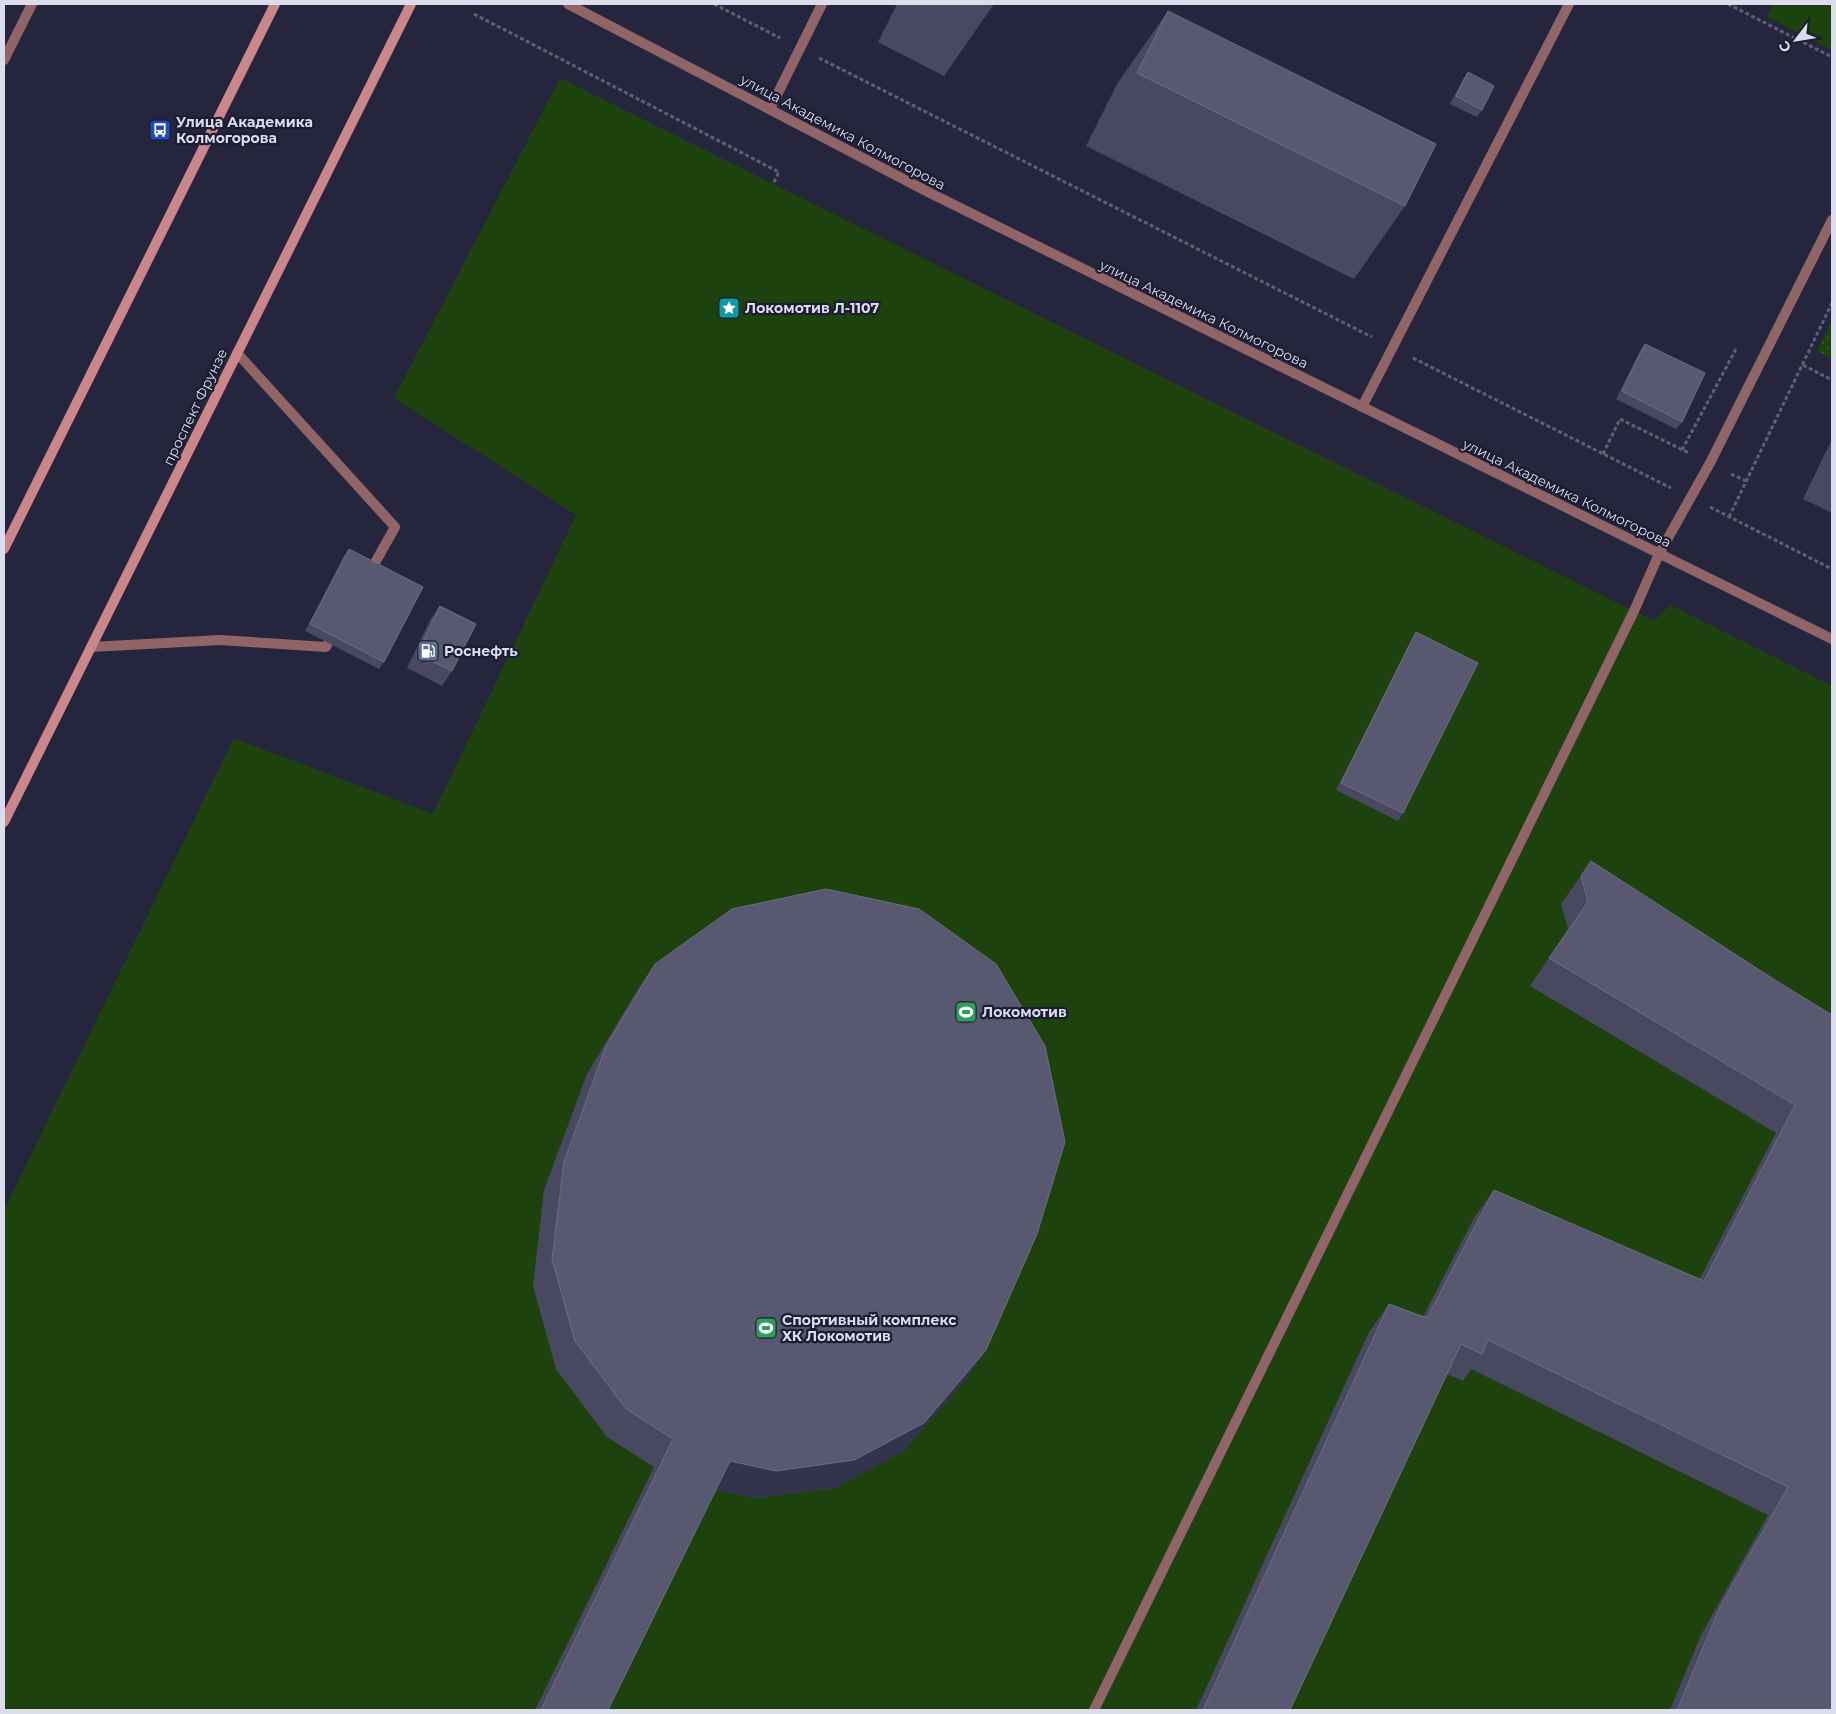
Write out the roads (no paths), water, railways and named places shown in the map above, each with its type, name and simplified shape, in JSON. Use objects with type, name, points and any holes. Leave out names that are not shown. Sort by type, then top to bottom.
[{"type":"main road","points":[[4,549],[275,4]]},
{"type":"main road","name":"проспект Фрунзе","points":[[4,822],[411,4]]},
{"type":"street","points":[[4,60],[32,4]]},
{"type":"street","name":"улица Академика Колмогорова","points":[[568,4],[930,193],[1832,640]]},
{"type":"street","points":[[770,109],[822,4]]},
{"type":"street","points":[[1362,407],[1569,4]]},
{"type":"street","points":[[1094,1710],[1634,611],[1659,554],[1710,463],[1832,220]]},
{"type":"street","points":[[237,353],[396,527],[371,570]]},
{"type":"street","points":[[91,647],[220,640],[326,647],[328,643]]},
{"type":"place","name":"Улица Академика Колмогорова","points":[[160,130]]},
{"type":"place","name":"Локомотив Л-1107","points":[[729,308]]},
{"type":"place","name":"Роснефть","points":[[428,651]]},
{"type":"place","name":"Локомотив","points":[[966,1012]]},
{"type":"place","name":"Спортивный комплекс ХК Локомотив","points":[[766,1328]]}]
